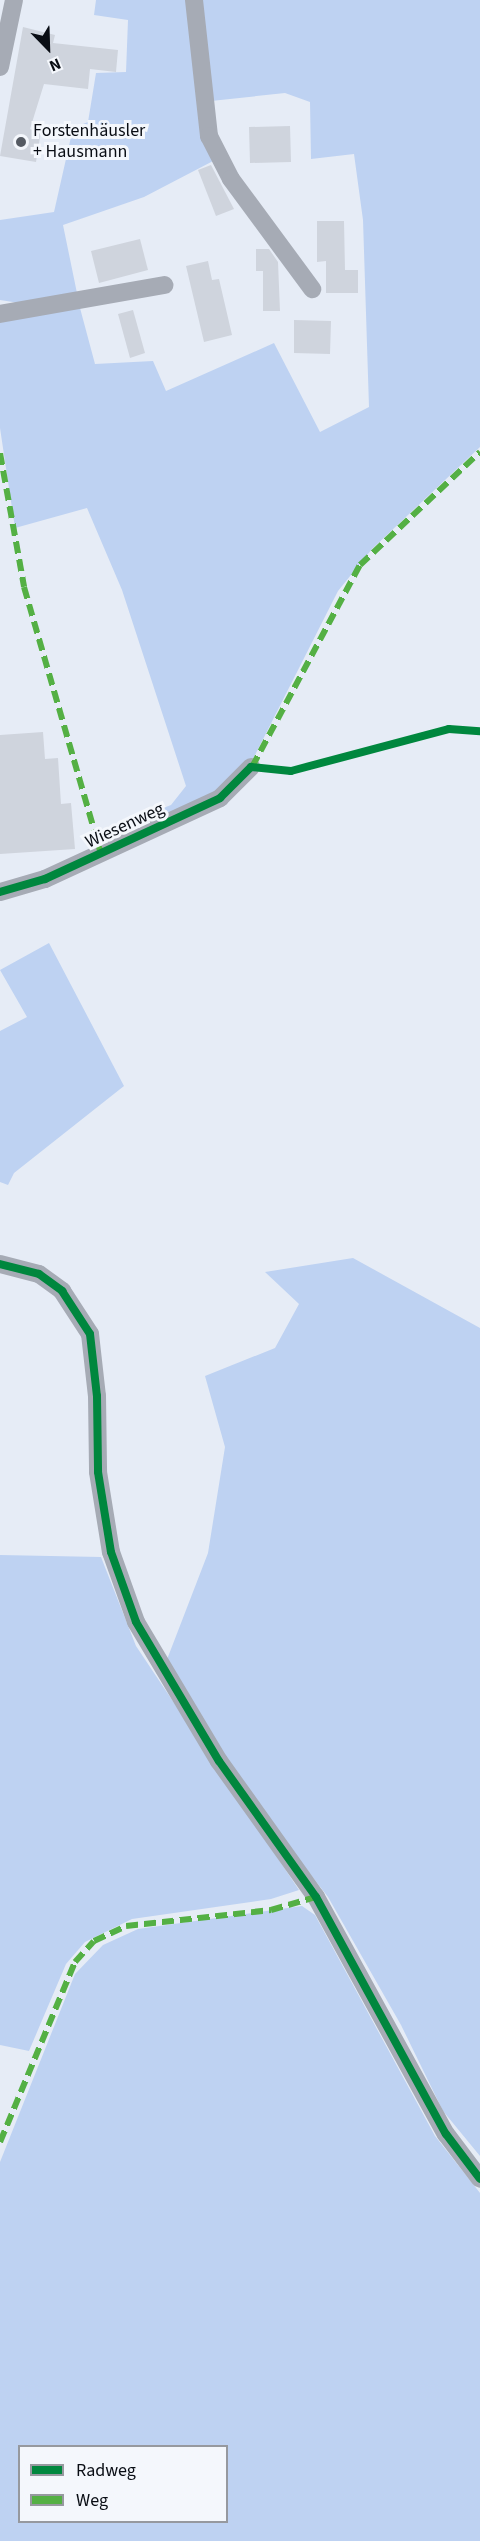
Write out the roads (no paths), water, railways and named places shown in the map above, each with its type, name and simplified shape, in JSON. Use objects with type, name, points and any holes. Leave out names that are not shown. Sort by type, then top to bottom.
[{"type":"street","points":[[0,67],[14,0]]},
{"type":"street","points":[[194,0],[209,136],[231,179],[312,289]]},
{"type":"street","points":[[0,314],[164,285]]},
{"type":"street","name":"Wiesenweg","points":[[0,892],[45,879],[220,798],[251,767]]},
{"type":"street","points":[[0,1264],[39,1274],[62,1290],[90,1334],[98,1396],[98,1472],[111,1552],[136,1622],[219,1761],[316,1898],[446,2134],[480,2179]]},
{"type":"place","name":"Forstenhäusler + Hausmann","points":[[21,142]]}]
